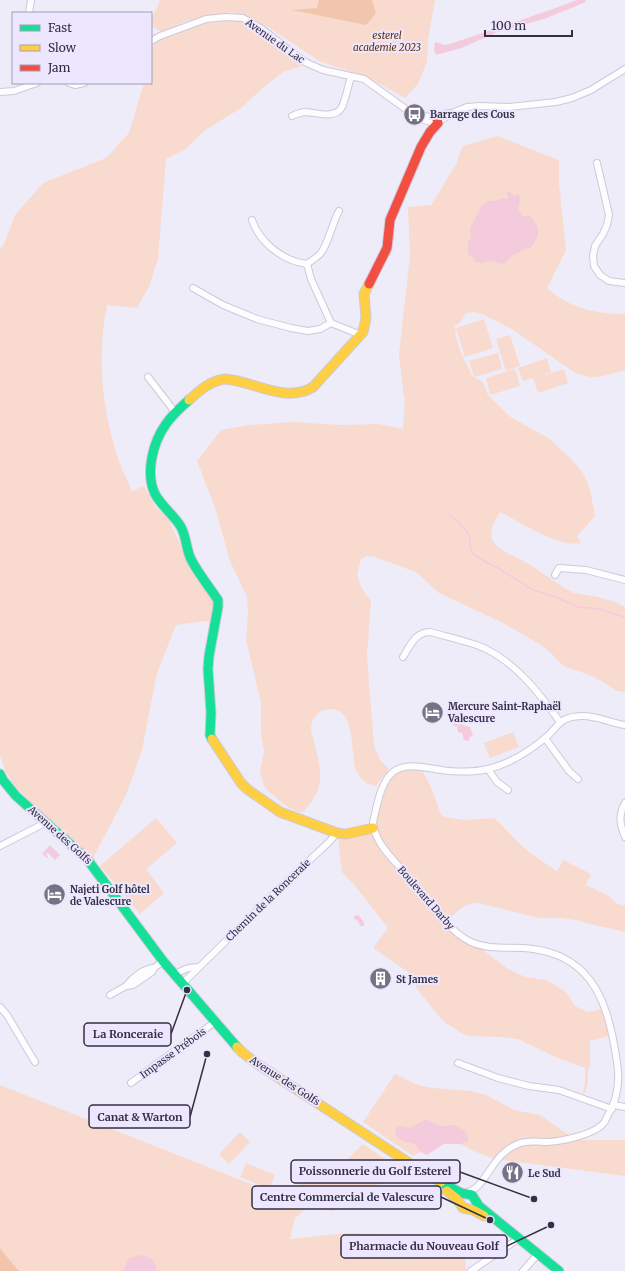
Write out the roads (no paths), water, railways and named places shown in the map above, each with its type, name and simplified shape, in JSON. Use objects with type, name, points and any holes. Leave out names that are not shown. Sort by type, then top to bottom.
[{"type":"street","points":[[29,12],[30,0]]},
{"type":"street","name":"Avenue du Lac","points":[[152,40],[206,19],[226,17],[243,18],[262,29],[307,63],[323,70],[364,79],[407,110],[424,120],[434,119]]},
{"type":"street","points":[[625,69],[591,90],[572,98],[556,102],[509,107],[466,107],[443,119],[434,119],[436,126],[430,132],[421,147],[390,220],[387,248],[364,294],[363,300],[366,326],[361,335],[313,387],[303,392],[292,393],[277,391],[225,380],[207,385],[175,412],[164,425],[156,441],[151,477],[158,499],[182,527],[188,553],[218,600],[208,669],[211,713],[210,731],[212,739],[237,777],[247,789],[280,812],[337,833],[346,834],[374,828],[373,822],[385,783],[393,772],[400,768],[415,766],[448,771],[488,769],[514,759],[546,738],[560,722],[567,718],[583,715],[625,725]]},
{"type":"street","points":[[292,116],[303,112],[328,114],[336,112],[343,105],[351,77]]},
{"type":"street","points":[[0,92],[14,91],[34,84]]},
{"type":"street","name":"Avenue du Lac","points":[[415,114],[434,119]]},
{"type":"street","points":[[424,120],[430,132]]},
{"type":"street","points":[[597,163],[608,215],[607,225],[595,246],[592,256],[594,266],[600,275],[609,281],[625,283]]},
{"type":"street","points":[[252,220],[262,239],[283,256],[298,263],[307,264],[320,254],[325,247],[339,211]]},
{"type":"street","points":[[307,264],[311,279],[331,323],[361,335]]},
{"type":"street","points":[[193,288],[223,305],[257,318],[291,328],[308,331],[320,329],[331,323]]},
{"type":"street","points":[[148,377],[175,412]]},
{"type":"street","points":[[555,575],[558,568],[586,570],[625,580]]},
{"type":"street","points":[[403,657],[417,636],[423,632],[436,634],[486,649],[510,664],[533,686],[560,722]]},
{"type":"street","points":[[546,738],[569,771],[578,779]]},
{"type":"street","points":[[488,769],[497,782],[508,790]]},
{"type":"street","name":"Avenue des Golfs","points":[[0,774],[16,796],[79,850],[90,862],[163,961],[243,1053],[417,1168],[454,1190],[470,1196],[479,1206],[559,1271]]},
{"type":"street","points":[[625,804],[620,816],[621,827],[625,837]]},
{"type":"street","points":[[0,846],[41,826],[45,822]]},
{"type":"street","name":"Boulevard Darby","points":[[374,828],[376,836],[388,853],[454,931],[470,942],[482,946],[545,951],[565,959],[586,975],[596,987],[605,1009],[618,1066],[618,1084],[613,1107],[602,1125],[585,1134],[569,1139],[549,1142],[519,1143],[506,1150],[498,1157],[470,1196]]},
{"type":"street","name":"Chemin de la Ronceraie","points":[[182,984],[337,833]]},
{"type":"street","points":[[110,995],[126,986],[129,981],[149,968],[154,968],[163,961]]},
{"type":"street","points":[[175,975],[182,970],[191,967],[199,967]]},
{"type":"street","points":[[0,1007],[35,1062]]},
{"type":"street","name":"Impasse Prébois","points":[[131,1083],[215,1022]]},
{"type":"street","points":[[458,1063],[498,1078],[528,1086],[559,1090],[613,1107],[625,1107]]},
{"type":"street","points":[[618,1066],[625,1068]]},
{"type":"street","name":"Avenue des Golfs","points":[[417,1168],[452,1194],[459,1202]]},
{"type":"street","points":[[470,1196],[472,1206],[468,1209],[463,1208],[459,1202],[460,1197],[470,1196]]},
{"type":"street","name":"Avenue des Golfs","points":[[468,1209],[477,1211],[516,1237]]},
{"type":"street","points":[[471,1271],[516,1237]]},
{"type":"street","points":[[522,1271],[538,1254]]},
{"type":"waterway","points":[[450,515],[459,522],[470,536],[470,549],[476,556],[533,590],[553,596],[578,607],[601,609],[625,617]]},
{"type":"place","name":"Barrage des Cous","points":[[415,114]]},
{"type":"place","name":"Mercure Saint-Raphaël Valescure","points":[[433,712]]},
{"type":"place","name":"Najeti Golf hôtel de Valescure","points":[[54,895]]},
{"type":"place","name":"St James","points":[[381,979]]},
{"type":"place","name":"La Ronceraie","points":[[187,990]]},
{"type":"place","name":"Canat & Warton","points":[[207,1054]]},
{"type":"place","name":"Le Sud","points":[[512,1173]]},
{"type":"place","name":"Poissonnerie du Golf Esterel","points":[[534,1199]]},
{"type":"place","name":"Centre Commercial de Valescure","points":[[490,1220]]},
{"type":"place","name":"Pharmacie du Nouveau Golf","points":[[551,1225]]},
{"type":"park label","name":"esterel academie 2023","points":[[387,40]]}]
